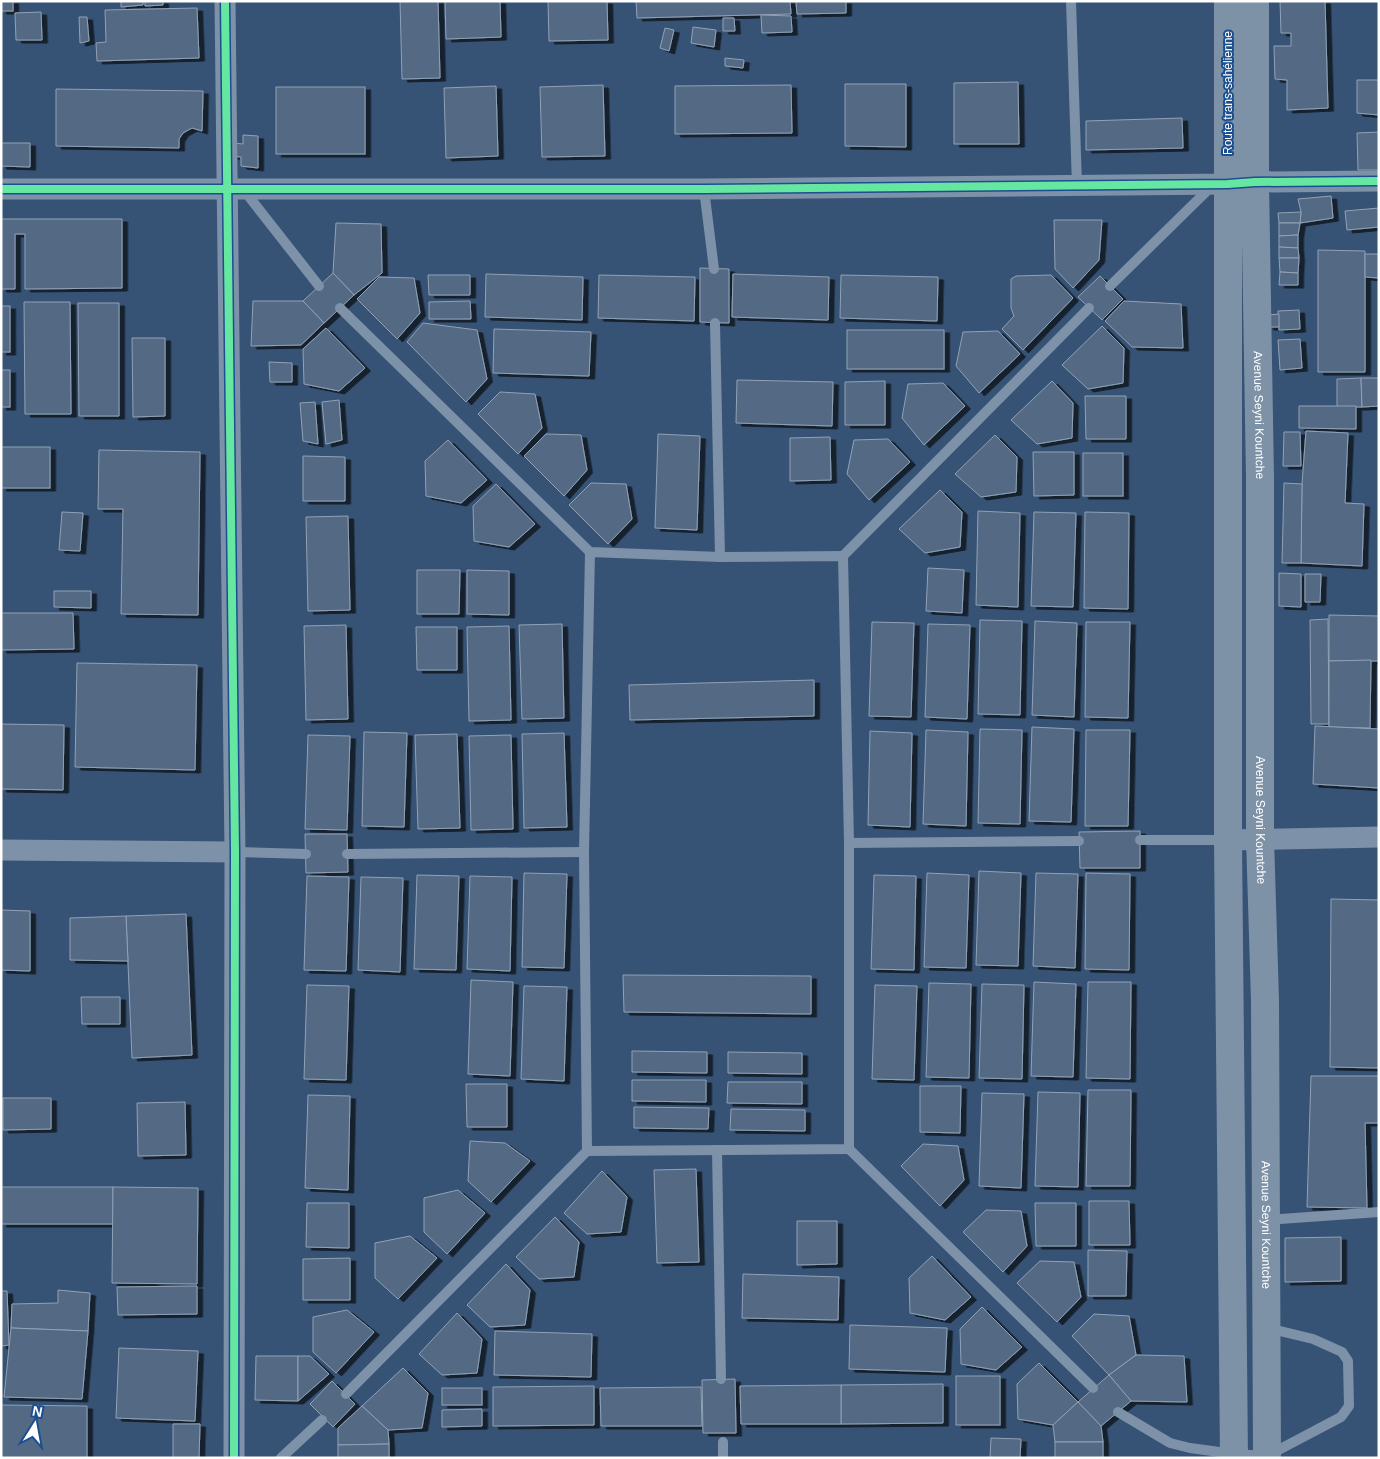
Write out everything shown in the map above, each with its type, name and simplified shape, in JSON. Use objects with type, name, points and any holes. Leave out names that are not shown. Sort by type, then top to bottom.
[{"type":"highway","name":"Route trans-sahélienne","points":[[1221,184],[1228,1]]},
{"type":"highway","points":[[1255,1],[1255,169]]},
{"type":"highway","name":"Avenue Seyni Kountche","points":[[1255,169],[1260,478],[1260,838],[1265,1001],[1267,1457]]},
{"type":"highway","points":[[1221,184],[1234,1456]]},
{"type":"street","points":[[225,1],[234,189],[234,1458]]},
{"type":"street","points":[[1,189],[704,189],[1221,184],[1255,169],[1379,181]]},
{"type":"street","points":[[1228,840],[1379,836]]},
{"type":"street","points":[[1,850],[235,852]]},
{"type":"lane","points":[[1070,1],[1077,186]]},
{"type":"lane","points":[[1110,286],[1221,184]]},
{"type":"lane","points":[[234,189],[319,286]]},
{"type":"lane","points":[[704,189],[714,268]]},
{"type":"lane","points":[[340,308],[590,552],[720,557],[843,556],[1089,308]]},
{"type":"lane","points":[[715,323],[720,557]]},
{"type":"lane","points":[[587,1151],[584,852],[590,552]]},
{"type":"lane","points":[[843,556],[849,843],[849,1148]]},
{"type":"lane","points":[[1140,840],[1228,840]]},
{"type":"lane","points":[[849,843],[1079,841]]},
{"type":"lane","points":[[235,852],[306,854]]},
{"type":"lane","points":[[347,854],[584,852]]},
{"type":"lane","points":[[346,1394],[587,1151],[849,1148],[1093,1388]]},
{"type":"lane","points":[[718,1150],[721,1379]]},
{"type":"lane","points":[[1266,1221],[1379,1212]]},
{"type":"lane","points":[[1118,1412],[1170,1442],[1190,1448],[1234,1456],[1267,1457],[1341,1417],[1349,1406],[1348,1361],[1342,1352],[1314,1339],[1266,1328]]},
{"type":"lane","points":[[281,1458],[322,1420]]},
{"type":"lane","points":[[723,1442],[723,1458]]},
{"type":"building","points":[[1,1],[13,1],[13,11],[1,11]]},
{"type":"building","points":[[121,1],[143,1],[143,5],[121,7]]},
{"type":"building","points":[[145,1],[163,1],[163,5],[145,6]]},
{"type":"building","points":[[400,1],[438,1],[440,78],[402,79]]},
{"type":"building","points":[[445,1],[500,1],[501,37],[446,39]]},
{"type":"building","points":[[548,1],[607,1],[608,40],[549,41]]},
{"type":"building","points":[[636,1],[790,1],[791,14],[637,18]]},
{"type":"building","points":[[796,1],[846,1],[846,13],[797,14]]},
{"type":"building","points":[[1280,1],[1325,1],[1328,108],[1287,110],[1287,80],[1275,79],[1274,46],[1291,46],[1291,33],[1281,33]]},
{"type":"building","points":[[197,8],[199,58],[97,61],[96,43],[106,42],[105,10]]},
{"type":"building","points":[[41,12],[42,40],[16,40],[15,13]]},
{"type":"building","points":[[761,15],[791,16],[792,32],[762,33]]},
{"type":"building","points":[[79,17],[87,17],[89,41],[80,43]]},
{"type":"building","points":[[723,18],[734,18],[735,31],[723,31]]},
{"type":"building","points":[[693,27],[716,30],[714,47],[691,43]]},
{"type":"building","points":[[665,28],[674,30],[669,51],[660,48]]},
{"type":"building","points":[[725,58],[744,60],[743,68],[725,66]]},
{"type":"building","points":[[1357,80],[1379,80],[1379,115],[1357,113]]},
{"type":"building","points":[[1018,82],[1019,144],[954,144],[954,83]]},
{"type":"building","points":[[845,84],[906,84],[906,147],[845,146]]},
{"type":"building","points":[[603,85],[605,156],[542,157],[540,87]]},
{"type":"building","points":[[791,85],[792,133],[675,134],[675,86]]},
{"type":"building","points":[[496,86],[498,156],[446,158],[444,88]]},
{"type":"building","points":[[276,87],[365,87],[365,154],[276,154]]},
{"type":"building","points":[[56,89],[203,91],[202,131],[192,128],[183,133],[179,139],[179,148],[56,146]]},
{"type":"building","points":[[1182,118],[1183,148],[1086,150],[1086,121]]},
{"type":"building","points":[[1379,132],[1379,170],[1358,170],[1357,133]]},
{"type":"building","points":[[243,135],[258,136],[258,168],[241,166],[241,157],[232,156],[233,143],[243,144]]},
{"type":"building","points":[[1,143],[30,143],[30,167],[1,166]]},
{"type":"building","points":[[1331,196],[1333,218],[1300,223],[1301,212],[1298,199]]},
{"type":"building","points":[[1379,208],[1379,227],[1347,230],[1345,211]]},
{"type":"building","points":[[1301,212],[1300,223],[1279,223],[1278,213]]},
{"type":"building","points":[[1,219],[122,219],[122,288],[25,289],[25,234],[15,234],[15,289],[1,289]]},
{"type":"building","points":[[1054,220],[1102,220],[1099,260],[1073,288],[1055,269]]},
{"type":"building","points":[[336,223],[381,224],[382,273],[354,295],[333,273]]},
{"type":"building","points":[[1279,223],[1300,223],[1298,235],[1279,236]]},
{"type":"building","points":[[1298,235],[1298,248],[1279,247],[1279,236]]},
{"type":"building","points":[[1279,247],[1298,248],[1299,258],[1279,258]]},
{"type":"building","points":[[1318,250],[1365,251],[1365,372],[1318,372]]},
{"type":"building","points":[[1365,254],[1379,254],[1379,278],[1365,277]]},
{"type":"building","points":[[1279,258],[1299,258],[1298,273],[1280,272]]},
{"type":"building","points":[[700,268],[729,269],[729,323],[700,322]]},
{"type":"building","points":[[1280,272],[1298,273],[1298,285],[1279,285]]},
{"type":"building","points":[[333,273],[354,295],[324,323],[303,301]]},
{"type":"building","points":[[486,274],[583,277],[582,320],[485,317]]},
{"type":"building","points":[[733,274],[829,277],[828,320],[732,317]]},
{"type":"building","points":[[428,275],[470,275],[470,295],[429,295]]},
{"type":"building","points":[[599,275],[695,277],[694,321],[598,318]]},
{"type":"building","points":[[841,275],[938,277],[937,321],[840,318]]},
{"type":"building","points":[[1051,275],[1073,298],[1023,350],[1002,329],[1014,316],[1011,308],[1011,279],[1016,276]]},
{"type":"building","points":[[1100,276],[1123,299],[1102,320],[1078,297]]},
{"type":"building","points":[[379,277],[414,278],[420,313],[397,339],[357,299]]},
{"type":"building","points":[[253,301],[303,301],[324,323],[301,345],[251,346]]},
{"type":"building","points":[[470,301],[471,319],[429,319],[429,302]]},
{"type":"building","points":[[1124,301],[1181,304],[1183,348],[1132,347],[1105,321]]},
{"type":"building","points":[[24,302],[70,302],[71,414],[25,414]]},
{"type":"building","points":[[78,303],[119,303],[119,416],[79,416]]},
{"type":"building","points":[[1,306],[10,306],[10,352],[1,352]]},
{"type":"building","points":[[1299,310],[1300,329],[1279,330],[1278,311]]},
{"type":"building","points":[[1279,314],[1279,327],[1268,327],[1267,315]]},
{"type":"building","points":[[423,323],[477,330],[487,379],[466,402],[407,342]]},
{"type":"building","points":[[1102,326],[1124,348],[1123,383],[1088,389],[1062,365]]},
{"type":"building","points":[[326,328],[365,368],[339,391],[304,384],[303,349]]},
{"type":"building","points":[[494,329],[591,332],[589,376],[493,373]]},
{"type":"building","points":[[847,330],[944,330],[944,369],[847,369]]},
{"type":"building","points":[[998,331],[1020,354],[979,393],[956,366],[963,332]]},
{"type":"building","points":[[132,338],[165,338],[165,416],[133,417]]},
{"type":"building","points":[[1300,339],[1302,368],[1280,370],[1278,340]]},
{"type":"building","points":[[269,362],[292,363],[292,382],[270,382]]},
{"type":"building","points":[[1,370],[10,370],[10,407],[1,407]]},
{"type":"building","points":[[1361,378],[1362,407],[1337,407],[1337,379]]},
{"type":"building","points":[[1361,378],[1379,378],[1379,406],[1362,407]]},
{"type":"building","points":[[737,380],[833,382],[832,426],[736,423]]},
{"type":"building","points":[[885,381],[885,425],[845,425],[845,382]]},
{"type":"building","points":[[1052,381],[1073,403],[1072,438],[1037,444],[1011,420]]},
{"type":"building","points":[[943,383],[965,406],[924,445],[902,418],[908,384]]},
{"type":"building","points":[[500,392],[535,394],[542,428],[518,454],[478,414]]},
{"type":"building","points":[[1085,396],[1126,396],[1126,439],[1086,439]]},
{"type":"building","points":[[339,400],[342,440],[326,444],[322,402]]},
{"type":"building","points":[[315,402],[318,444],[303,441],[300,403]]},
{"type":"building","points":[[1299,406],[1356,406],[1356,429],[1299,428]]},
{"type":"building","points":[[1306,431],[1348,433],[1345,503],[1364,504],[1362,566],[1301,563],[1302,484]]},
{"type":"building","points":[[1284,432],[1300,432],[1301,466],[1283,466]]},
{"type":"building","points":[[546,434],[581,435],[587,470],[564,496],[524,456]]},
{"type":"building","points":[[658,434],[700,436],[697,530],[655,528]]},
{"type":"building","points":[[995,435],[1017,457],[1016,492],[981,497],[955,474]]},
{"type":"building","points":[[830,437],[831,480],[790,481],[790,438]]},
{"type":"building","points":[[888,439],[910,462],[869,500],[847,474],[854,440]]},
{"type":"building","points":[[448,440],[487,480],[461,503],[426,496],[425,461]]},
{"type":"building","points":[[1,447],[50,447],[50,488],[1,488]]},
{"type":"building","points":[[99,450],[200,452],[198,615],[121,614],[123,509],[98,509]]},
{"type":"building","points":[[1033,452],[1074,452],[1074,495],[1034,496]]},
{"type":"building","points":[[1083,453],[1123,453],[1123,496],[1083,496]]},
{"type":"building","points":[[303,456],[345,457],[345,501],[303,501]]},
{"type":"building","points":[[591,483],[626,484],[632,519],[608,544],[569,505]]},
{"type":"building","points":[[1284,483],[1302,484],[1301,563],[1282,563]]},
{"type":"building","points":[[496,484],[535,524],[509,547],[474,541],[473,506]]},
{"type":"building","points":[[940,490],[962,512],[960,547],[925,553],[899,529]]},
{"type":"building","points":[[978,511],[1020,513],[1018,607],[976,605]]},
{"type":"building","points":[[62,512],[83,513],[80,551],[59,550]]},
{"type":"building","points":[[1034,512],[1076,513],[1073,607],[1031,606]]},
{"type":"building","points":[[1085,512],[1129,513],[1128,609],[1084,608]]},
{"type":"building","points":[[348,516],[350,610],[308,611],[306,517]]},
{"type":"building","points":[[928,568],[964,570],[962,613],[926,611]]},
{"type":"building","points":[[417,570],[460,570],[459,614],[417,614]]},
{"type":"building","points":[[467,570],[509,571],[509,615],[467,614]]},
{"type":"building","points":[[1279,573],[1301,574],[1301,607],[1279,606]]},
{"type":"building","points":[[1305,574],[1321,574],[1320,602],[1305,602]]},
{"type":"building","points":[[54,591],[91,591],[91,608],[54,607]]},
{"type":"building","points":[[1,613],[73,613],[74,649],[1,650]]},
{"type":"building","points":[[1329,615],[1379,616],[1379,661],[1329,661]]},
{"type":"building","points":[[1328,619],[1329,724],[1311,724],[1310,620]]},
{"type":"building","points":[[980,620],[1022,621],[1020,715],[978,714]]},
{"type":"building","points":[[1035,621],[1077,623],[1074,717],[1032,715]]},
{"type":"building","points":[[872,622],[914,623],[911,717],[869,716]]},
{"type":"building","points":[[1086,622],[1130,622],[1128,718],[1085,717]]},
{"type":"building","points":[[562,624],[564,718],[522,719],[519,625]]},
{"type":"building","points":[[928,624],[970,625],[967,719],[925,717]]},
{"type":"building","points":[[346,625],[348,719],[306,720],[304,626]]},
{"type":"building","points":[[509,626],[511,720],[469,721],[467,627]]},
{"type":"building","points":[[416,627],[457,627],[457,670],[417,670]]},
{"type":"building","points":[[1371,660],[1370,728],[1329,727],[1329,661]]},
{"type":"building","points":[[77,663],[197,665],[195,770],[75,767]]},
{"type":"building","points":[[814,680],[814,716],[630,720],[629,685]]},
{"type":"building","points":[[1,724],[64,725],[63,790],[1,789]]},
{"type":"building","points":[[1315,726],[1379,729],[1379,788],[1313,784]]},
{"type":"building","points":[[1032,727],[1074,729],[1071,822],[1029,821]]},
{"type":"building","points":[[980,729],[1022,730],[1020,824],[978,823]]},
{"type":"building","points":[[926,730],[968,732],[966,826],[923,824]]},
{"type":"building","points":[[1086,730],[1130,730],[1128,826],[1085,826]]},
{"type":"building","points":[[870,731],[912,733],[910,827],[868,825]]},
{"type":"building","points":[[364,732],[407,733],[404,827],[362,826]]},
{"type":"building","points":[[564,733],[567,827],[524,828],[522,734]]},
{"type":"building","points":[[457,734],[460,828],[418,829],[415,735]]},
{"type":"building","points":[[308,735],[350,736],[347,830],[305,829]]},
{"type":"building","points":[[511,735],[513,829],[471,830],[469,736]]},
{"type":"building","points":[[1140,831],[1140,868],[1080,868],[1079,832]]},
{"type":"building","points":[[305,834],[347,834],[348,872],[306,873]]},
{"type":"building","points":[[979,871],[1021,873],[1018,966],[976,965]]},
{"type":"building","points":[[524,873],[567,874],[564,968],[522,967]]},
{"type":"building","points":[[927,873],[969,875],[966,968],[924,967]]},
{"type":"building","points":[[1036,873],[1078,874],[1075,968],[1033,966]]},
{"type":"building","points":[[1086,873],[1130,874],[1129,970],[1085,969]]},
{"type":"building","points":[[417,875],[459,876],[456,970],[414,969]]},
{"type":"building","points":[[874,875],[916,876],[914,970],[871,969]]},
{"type":"building","points":[[307,876],[349,877],[346,971],[304,970]]},
{"type":"building","points":[[470,876],[512,877],[510,971],[467,969]]},
{"type":"building","points":[[361,877],[403,878],[400,972],[358,970]]},
{"type":"building","points":[[1331,899],[1379,900],[1379,1068],[1330,1067]]},
{"type":"building","points":[[1,910],[30,911],[30,971],[1,970]]},
{"type":"building","points":[[186,914],[192,1055],[132,1058],[126,916]]},
{"type":"building","points":[[126,916],[128,961],[70,960],[70,918]]},
{"type":"building","points":[[623,975],[811,976],[811,1014],[624,1012]]},
{"type":"building","points":[[471,980],[513,982],[510,1076],[468,1074]]},
{"type":"building","points":[[1034,982],[1076,984],[1073,1077],[1031,1076]]},
{"type":"building","points":[[1088,982],[1131,982],[1130,1079],[1086,1078]]},
{"type":"building","points":[[929,983],[971,984],[969,1078],[926,1077]]},
{"type":"building","points":[[982,984],[1024,985],[1022,1079],[979,1078]]},
{"type":"building","points":[[307,985],[349,986],[346,1080],[304,1079]]},
{"type":"building","points":[[875,985],[917,986],[914,1080],[872,1079]]},
{"type":"building","points":[[524,986],[567,987],[564,1081],[521,1079]]},
{"type":"building","points":[[81,997],[120,997],[120,1024],[82,1024]]},
{"type":"building","points":[[632,1051],[707,1052],[707,1073],[632,1072]]},
{"type":"building","points":[[728,1052],[802,1053],[802,1074],[728,1073]]},
{"type":"building","points":[[1311,1076],[1379,1076],[1379,1123],[1365,1123],[1367,1208],[1307,1207]]},
{"type":"building","points":[[632,1080],[706,1080],[706,1102],[632,1101]]},
{"type":"building","points":[[728,1082],[802,1082],[802,1104],[727,1103]]},
{"type":"building","points":[[466,1084],[507,1084],[507,1127],[467,1127]]},
{"type":"building","points":[[920,1086],[961,1086],[960,1133],[920,1132]]},
{"type":"building","points":[[1088,1090],[1131,1090],[1130,1186],[1086,1186]]},
{"type":"building","points":[[1038,1092],[1080,1093],[1078,1187],[1035,1186]]},
{"type":"building","points":[[982,1093],[1024,1094],[1021,1188],[979,1186]]},
{"type":"building","points":[[308,1095],[350,1096],[348,1190],[305,1188]]},
{"type":"building","points":[[3,1098],[51,1098],[51,1129],[3,1130]]},
{"type":"building","points":[[185,1102],[186,1155],[138,1156],[137,1103]]},
{"type":"building","points":[[634,1107],[709,1108],[708,1129],[634,1128]]},
{"type":"building","points":[[731,1109],[805,1110],[805,1131],[730,1130]]},
{"type":"building","points":[[470,1141],[505,1143],[530,1161],[491,1202],[468,1181]]},
{"type":"building","points":[[923,1144],[958,1146],[964,1180],[940,1206],[901,1166]]},
{"type":"building","points":[[696,1169],[699,1262],[657,1263],[654,1170]]},
{"type":"building","points":[[602,1171],[627,1197],[621,1232],[587,1234],[564,1213]]},
{"type":"building","points":[[1,1187],[113,1187],[113,1224],[1,1224]]},
{"type":"building","points":[[113,1187],[198,1188],[197,1284],[112,1283]]},
{"type":"building","points":[[458,1190],[485,1213],[447,1254],[424,1232],[424,1198]]},
{"type":"building","points":[[1089,1201],[1129,1201],[1130,1245],[1089,1245]]},
{"type":"building","points":[[307,1203],[349,1203],[349,1248],[306,1247]]},
{"type":"building","points":[[1035,1203],[1076,1203],[1076,1246],[1036,1246]]},
{"type":"building","points":[[986,1210],[1021,1211],[1027,1246],[1003,1272],[963,1232]]},
{"type":"building","points":[[555,1217],[579,1242],[574,1277],[539,1279],[516,1257]]},
{"type":"building","points":[[797,1221],[837,1221],[837,1264],[797,1265]]},
{"type":"building","points":[[410,1236],[437,1258],[398,1299],[375,1278],[375,1243]]},
{"type":"building","points":[[1341,1237],[1341,1281],[1285,1282],[1285,1238]]},
{"type":"building","points":[[1088,1250],[1127,1251],[1126,1296],[1088,1296]]},
{"type":"building","points":[[932,1256],[971,1297],[945,1320],[910,1313],[909,1278]]},
{"type":"building","points":[[350,1258],[350,1300],[303,1300],[303,1259]]},
{"type":"building","points":[[1040,1261],[1074,1262],[1081,1297],[1057,1322],[1017,1283]]},
{"type":"building","points":[[506,1264],[530,1290],[525,1325],[490,1327],[467,1305]]},
{"type":"building","points":[[743,1274],[839,1277],[838,1320],[742,1318]]},
{"type":"building","points":[[197,1286],[197,1314],[118,1315],[117,1287]]},
{"type":"building","points":[[58,1290],[90,1293],[88,1331],[11,1328],[12,1304],[58,1303]]},
{"type":"building","points":[[1,1291],[7,1291],[9,1345],[1,1346]]},
{"type":"building","points":[[982,1307],[1022,1347],[996,1370],[961,1364],[960,1329]]},
{"type":"building","points":[[347,1310],[374,1332],[336,1373],[313,1352],[313,1317]]},
{"type":"building","points":[[457,1313],[482,1339],[477,1373],[442,1375],[419,1354]]},
{"type":"building","points":[[1094,1314],[1129,1316],[1136,1355],[1109,1375],[1072,1336]]},
{"type":"building","points":[[850,1325],[947,1328],[945,1372],[849,1369]]},
{"type":"building","points":[[11,1328],[88,1331],[82,1399],[4,1397]]},
{"type":"building","points":[[495,1331],[592,1334],[591,1377],[494,1375]]},
{"type":"building","points":[[119,1348],[198,1351],[195,1421],[116,1418]]},
{"type":"building","points":[[1136,1355],[1184,1356],[1187,1402],[1131,1401],[1109,1375]]},
{"type":"building","points":[[256,1356],[298,1356],[298,1401],[255,1400]]},
{"type":"building","points":[[298,1356],[310,1356],[329,1374],[298,1401]]},
{"type":"building","points":[[1039,1363],[1078,1402],[1053,1425],[1018,1419],[1017,1384]]},
{"type":"building","points":[[403,1368],[428,1393],[422,1428],[388,1430],[362,1406]]},
{"type":"building","points":[[1109,1375],[1131,1401],[1101,1426],[1078,1402]]},
{"type":"building","points":[[956,1376],[1000,1376],[1000,1425],[956,1425]]},
{"type":"building","points":[[735,1379],[736,1433],[703,1433],[702,1380]]},
{"type":"building","points":[[332,1381],[355,1404],[333,1427],[310,1404]]},
{"type":"building","points":[[943,1384],[943,1423],[841,1424],[841,1385]]},
{"type":"building","points":[[841,1385],[841,1424],[741,1424],[740,1386]]},
{"type":"building","points":[[594,1386],[594,1425],[493,1426],[493,1387]]},
{"type":"building","points":[[701,1387],[702,1426],[601,1426],[600,1388]]},
{"type":"building","points":[[442,1388],[482,1388],[482,1405],[442,1405]]},
{"type":"building","points":[[1078,1402],[1101,1426],[1103,1442],[1055,1442],[1053,1425]]},
{"type":"building","points":[[1,1405],[87,1406],[87,1458],[1,1458]]},
{"type":"building","points":[[362,1406],[388,1430],[389,1444],[338,1445],[338,1428]]},
{"type":"building","points":[[482,1409],[482,1426],[442,1427],[442,1410]]},
{"type":"building","points":[[173,1424],[200,1424],[199,1458],[173,1458]]},
{"type":"building","points":[[991,1438],[1021,1439],[1020,1458],[990,1458]]},
{"type":"building","points":[[1055,1442],[1103,1442],[1103,1458],[1055,1458]]},
{"type":"building","points":[[389,1444],[389,1458],[338,1458],[338,1445]]},
{"type":"cycle path","points":[[225,1],[235,852],[234,1458]]},
{"type":"cycle path","points":[[1,189],[704,189],[1379,181]]}]
